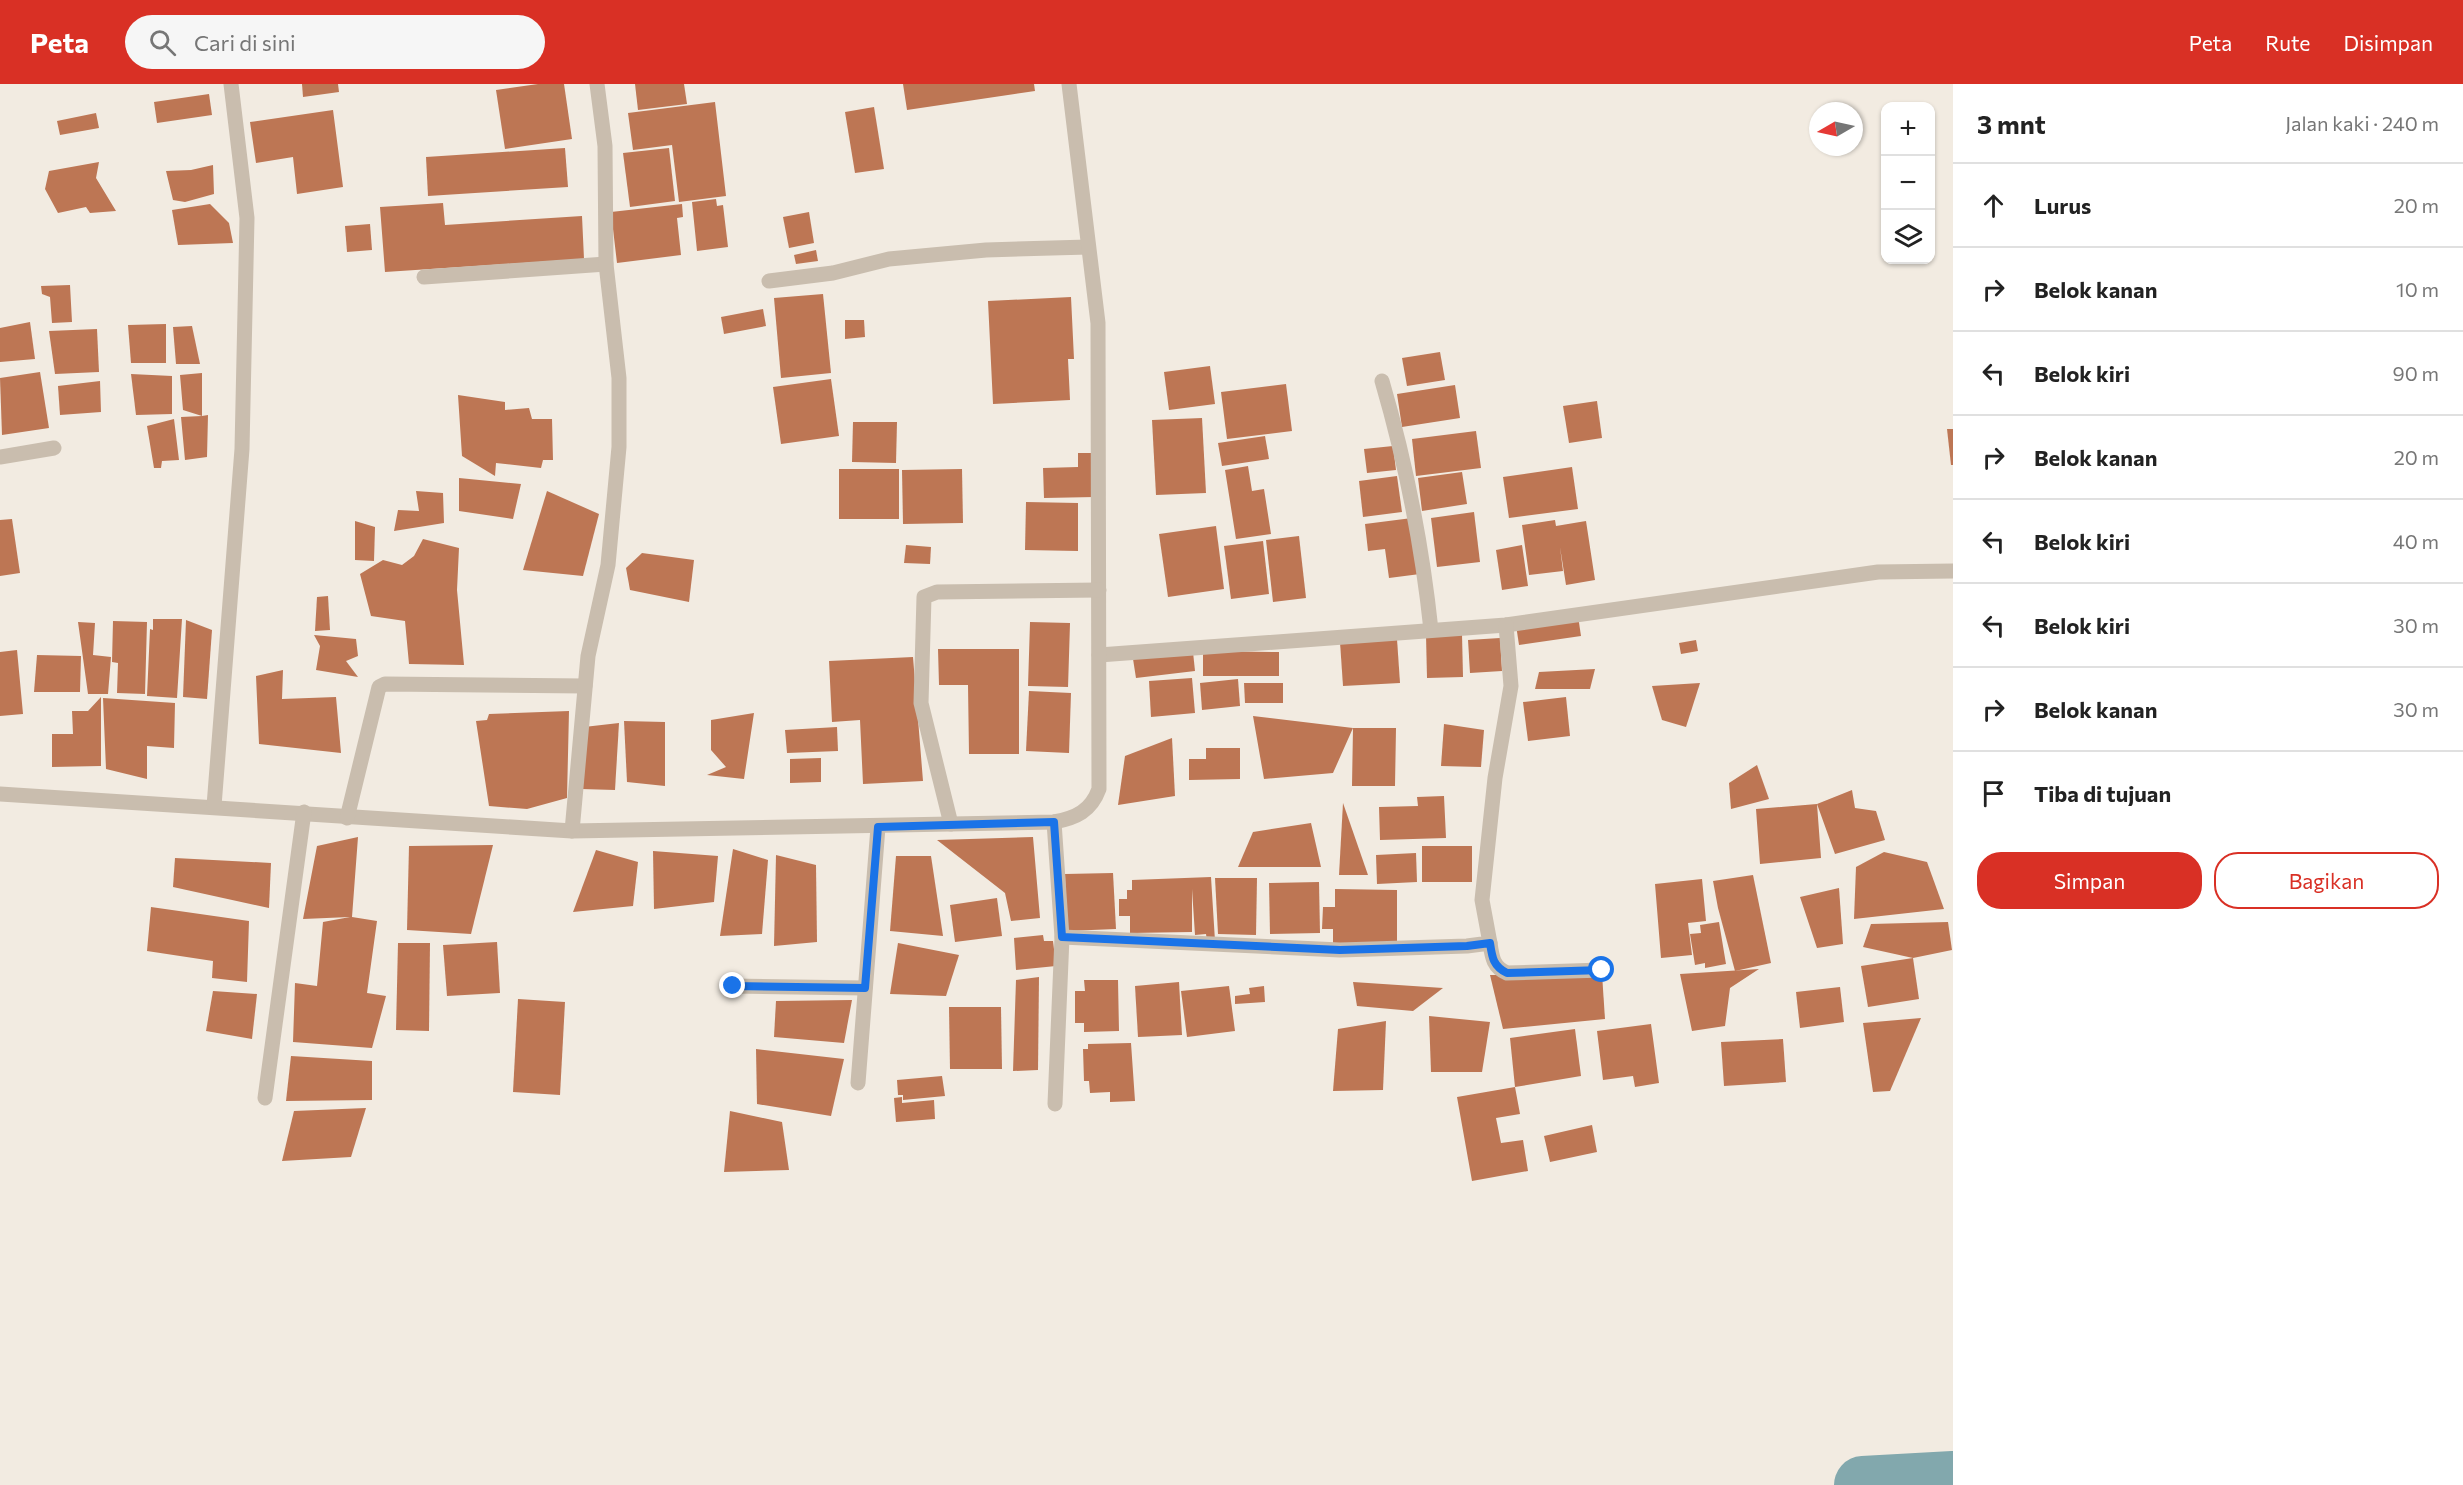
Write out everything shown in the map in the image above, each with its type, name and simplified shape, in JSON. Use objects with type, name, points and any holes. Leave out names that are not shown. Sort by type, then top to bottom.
[{"type":"street","points":[[214,806],[243,437],[247,218],[231,84]]},
{"type":"street","points":[[573,831],[588,656],[608,565],[619,447],[619,378],[606,264],[605,146],[597,84]]},
{"type":"street","points":[[0,794],[214,806],[304,812],[347,818],[573,831],[1054,822],[1069,819],[1087,810],[1099,789],[1098,323],[1069,84]]},
{"type":"street","points":[[769,281],[833,273],[889,259],[986,250],[1088,247]]},
{"type":"street","points":[[424,277],[606,264]]},
{"type":"street","points":[[1382,381],[1401,447],[1419,536],[1431,630]]},
{"type":"street","points":[[0,458],[54,448]]},
{"type":"street","points":[[1099,655],[1506,625],[1878,572],[1953,571]]},
{"type":"street","points":[[951,824],[921,703],[924,597],[937,592],[1099,591]]},
{"type":"street","points":[[1506,625],[1511,686],[1495,778],[1482,900],[1493,961],[1499,969],[1507,973],[1602,970]]},
{"type":"street","points":[[347,818],[379,687],[385,684],[585,686]]},
{"type":"street","points":[[265,1098],[304,812]]},
{"type":"street","points":[[1054,822],[1062,937],[1055,1104]]},
{"type":"street","points":[[858,1083],[878,827]]},
{"type":"street","points":[[1062,937],[1340,950],[1467,946],[1490,943]]},
{"type":"street","points":[[733,986],[865,988]]},
{"type":"building","points":[[302,84],[338,84],[339,92],[303,97]]},
{"type":"building","points":[[538,84],[564,84],[572,139],[505,149],[496,90]]},
{"type":"building","points":[[635,84],[684,84],[687,104],[638,110]]},
{"type":"building","points":[[903,84],[1034,84],[1035,91],[907,110]]},
{"type":"building","points":[[209,94],[212,115],[157,123],[154,102]]},
{"type":"building","points":[[715,102],[726,196],[679,202],[672,145],[633,150],[628,113]]},
{"type":"building","points":[[874,107],[884,169],[855,173],[845,112]]},
{"type":"building","points":[[333,110],[343,187],[297,194],[293,157],[256,163],[250,122]]},
{"type":"building","points":[[96,113],[99,128],[60,135],[57,121]]},
{"type":"building","points":[[565,148],[568,187],[428,196],[426,157]]},
{"type":"building","points":[[669,148],[675,201],[630,207],[623,153]]},
{"type":"building","points":[[99,162],[96,178],[116,211],[90,213],[86,207],[58,213],[45,189],[49,171]]},
{"type":"building","points":[[213,165],[214,194],[185,202],[173,200],[166,171],[191,170]]},
{"type":"building","points":[[716,199],[717,206],[723,205],[728,247],[697,251],[692,202]]},
{"type":"building","points":[[443,203],[445,225],[582,216],[584,259],[385,272],[380,207]]},
{"type":"building","points":[[210,204],[229,223],[233,243],[178,245],[172,210]]},
{"type":"building","points":[[682,204],[683,217],[677,218],[681,255],[617,263],[611,212]]},
{"type":"building","points":[[809,212],[814,243],[789,248],[783,217]]},
{"type":"building","points":[[370,224],[372,250],[347,252],[345,226]]},
{"type":"building","points":[[816,250],[818,261],[796,264],[794,255]]},
{"type":"building","points":[[70,285],[72,322],[52,323],[50,297],[42,294],[41,286]]},
{"type":"building","points":[[823,294],[831,373],[781,378],[774,298]]},
{"type":"building","points":[[1071,297],[1074,359],[1068,359],[1070,400],[993,404],[988,301]]},
{"type":"building","points":[[763,309],[766,326],[724,334],[721,317]]},
{"type":"building","points":[[845,320],[864,320],[865,337],[845,339]]},
{"type":"building","points":[[30,322],[35,359],[0,362],[0,328]]},
{"type":"building","points":[[166,324],[166,363],[131,363],[128,325]]},
{"type":"building","points":[[192,326],[200,364],[176,364],[173,327]]},
{"type":"building","points":[[97,329],[99,372],[55,374],[49,331]]},
{"type":"building","points":[[1440,352],[1445,380],[1407,386],[1402,358]]},
{"type":"building","points":[[1210,366],[1215,404],[1169,410],[1164,372]]},
{"type":"building","points":[[40,372],[49,428],[2,435],[0,378]]},
{"type":"building","points":[[202,373],[202,416],[183,410],[180,375]]},
{"type":"building","points":[[131,374],[172,376],[172,414],[136,415]]},
{"type":"building","points":[[831,379],[839,436],[781,444],[773,387]]},
{"type":"building","points":[[100,381],[101,412],[60,415],[58,386]]},
{"type":"building","points":[[1286,384],[1292,431],[1227,439],[1221,392]]},
{"type":"building","points":[[1455,385],[1460,418],[1402,427],[1397,394]]},
{"type":"building","points":[[458,395],[505,402],[505,410],[529,408],[532,419],[552,419],[553,460],[543,460],[541,468],[496,463],[495,476],[462,456]]},
{"type":"building","points":[[1597,401],[1602,438],[1569,443],[1563,406]]},
{"type":"building","points":[[208,415],[207,457],[185,460],[181,417]]},
{"type":"building","points":[[1202,418],[1206,493],[1156,495],[1152,420]]},
{"type":"building","points":[[174,419],[179,460],[162,461],[161,468],[154,468],[147,426]]},
{"type":"building","points":[[853,422],[897,422],[896,463],[852,462]]},
{"type":"building","points":[[1947,429],[1953,429],[1953,465],[1951,465]]},
{"type":"building","points":[[1476,431],[1481,468],[1416,476],[1412,439]]},
{"type":"building","points":[[1265,436],[1269,459],[1222,466],[1218,443]]},
{"type":"building","points":[[1393,446],[1396,470],[1367,473],[1364,449]]},
{"type":"building","points":[[1078,453],[1094,453],[1095,497],[1044,498],[1043,468],[1078,467]]},
{"type":"building","points":[[1248,466],[1252,491],[1264,489],[1271,534],[1236,539],[1225,470]]},
{"type":"building","points":[[1572,467],[1578,509],[1509,518],[1503,477]]},
{"type":"building","points":[[839,469],[899,469],[899,519],[839,519]]},
{"type":"building","points":[[962,469],[963,523],[903,524],[902,470]]},
{"type":"building","points":[[1462,472],[1467,504],[1422,511],[1418,478]]},
{"type":"building","points":[[1397,476],[1402,512],[1363,517],[1359,481]]},
{"type":"building","points":[[459,478],[521,484],[513,519],[459,511]]},
{"type":"building","points":[[416,491],[443,493],[444,523],[394,531],[398,510],[419,511]]},
{"type":"building","points":[[547,491],[599,514],[583,576],[523,570]]},
{"type":"building","points":[[1026,502],[1078,503],[1078,551],[1025,550]]},
{"type":"building","points":[[1474,512],[1480,562],[1437,567],[1431,518]]},
{"type":"building","points":[[1412,518],[1420,574],[1389,578],[1385,549],[1368,551],[1365,524]]},
{"type":"building","points":[[12,519],[20,573],[0,576],[0,520]]},
{"type":"building","points":[[1555,520],[1556,526],[1586,521],[1595,580],[1566,585],[1560,547],[1563,571],[1529,575],[1522,525]]},
{"type":"building","points":[[355,521],[375,527],[374,561],[355,560]]},
{"type":"building","points":[[1216,526],[1224,589],[1168,597],[1159,534]]},
{"type":"building","points":[[1299,536],[1306,598],[1273,602],[1266,540]]},
{"type":"building","points":[[423,539],[459,548],[457,590],[464,665],[409,664],[405,621],[371,616],[360,574],[383,560],[402,565],[414,556]]},
{"type":"building","points":[[1263,541],[1269,594],[1231,599],[1224,546]]},
{"type":"building","points":[[906,545],[931,547],[930,564],[904,563]]},
{"type":"building","points":[[1522,545],[1528,586],[1502,590],[1496,550]]},
{"type":"building","points":[[642,553],[694,560],[689,602],[630,590],[626,568]]},
{"type":"building","points":[[328,596],[330,630],[315,631],[317,597]]},
{"type":"building","points":[[1578,616],[1581,636],[1519,645],[1516,625]]},
{"type":"building","points":[[153,619],[182,619],[177,698],[147,696],[150,629],[153,630]]},
{"type":"building","points":[[186,620],[212,630],[207,699],[183,697]]},
{"type":"building","points":[[113,621],[147,622],[145,694],[117,693],[118,663],[112,662]]},
{"type":"building","points":[[78,622],[95,623],[93,655],[111,657],[108,694],[88,694]]},
{"type":"building","points":[[1030,622],[1070,623],[1068,687],[1028,686]]},
{"type":"building","points":[[1462,634],[1463,677],[1427,678],[1426,635]]},
{"type":"building","points":[[314,635],[356,639],[358,656],[346,661],[358,677],[316,670],[320,646]]},
{"type":"building","points":[[1500,638],[1502,671],[1470,673],[1468,640]]},
{"type":"building","points":[[1397,639],[1400,683],[1343,686],[1340,642]]},
{"type":"building","points":[[1696,640],[1698,651],[1681,654],[1679,643]]},
{"type":"building","points":[[938,649],[1019,649],[1019,754],[969,754],[968,685],[939,685]]},
{"type":"building","points":[[17,650],[23,714],[0,716],[0,652]]},
{"type":"building","points":[[1203,651],[1279,652],[1279,676],[1203,676]]},
{"type":"building","points":[[1193,652],[1195,671],[1136,678],[1133,659]]},
{"type":"building","points":[[37,655],[81,656],[80,692],[34,692]]},
{"type":"building","points":[[913,657],[923,781],[863,784],[860,720],[832,722],[829,661]]},
{"type":"building","points":[[1595,669],[1590,689],[1535,689],[1539,672]]},
{"type":"building","points":[[283,670],[282,699],[336,697],[341,753],[259,744],[256,676]]},
{"type":"building","points":[[1192,678],[1195,713],[1151,717],[1149,681]]},
{"type":"building","points":[[1238,679],[1240,706],[1202,710],[1200,683]]},
{"type":"building","points":[[1244,683],[1283,683],[1283,703],[1245,703]]},
{"type":"building","points":[[1700,683],[1686,727],[1662,720],[1652,686]]},
{"type":"building","points":[[1029,691],[1071,693],[1069,753],[1026,751]]},
{"type":"building","points":[[101,697],[101,766],[52,767],[52,734],[73,734],[72,711],[88,711]]},
{"type":"building","points":[[1566,697],[1570,736],[1528,741],[1523,702]]},
{"type":"building","points":[[103,698],[175,703],[174,748],[147,746],[147,779],[106,769]]},
{"type":"building","points":[[569,711],[567,798],[527,809],[489,806],[476,721],[487,720],[489,714]]},
{"type":"building","points":[[754,713],[744,779],[707,775],[726,767],[711,750],[711,720]]},
{"type":"building","points":[[1253,716],[1353,728],[1333,773],[1264,779]]},
{"type":"building","points":[[624,721],[665,722],[665,786],[627,782]]},
{"type":"building","points":[[619,723],[615,790],[581,789],[584,727]]},
{"type":"building","points":[[1444,724],[1484,730],[1481,767],[1441,766]]},
{"type":"building","points":[[837,727],[838,751],[787,753],[785,730]]},
{"type":"building","points":[[1353,728],[1396,728],[1395,786],[1352,786]]},
{"type":"building","points":[[1172,738],[1175,796],[1118,805],[1125,756]]},
{"type":"building","points":[[1206,748],[1240,748],[1240,779],[1189,780],[1189,759],[1206,759]]},
{"type":"building","points":[[821,758],[821,782],[790,783],[790,759]]},
{"type":"building","points":[[1757,765],[1769,799],[1731,809],[1729,783]]},
{"type":"building","points":[[1852,790],[1855,808],[1876,811],[1885,840],[1835,854],[1817,804]]},
{"type":"building","points":[[1444,796],[1446,838],[1380,840],[1379,807],[1418,806],[1417,797]]},
{"type":"building","points":[[1343,803],[1368,875],[1339,875]]},
{"type":"building","points":[[1817,804],[1821,858],[1760,864],[1756,809]]},
{"type":"building","points":[[1311,823],[1321,867],[1238,867],[1253,832]]},
{"type":"building","points":[[358,837],[352,917],[377,921],[367,993],[386,996],[372,1048],[293,1042],[295,983],[317,986],[323,922],[350,917],[303,919],[317,846]]},
{"type":"building","points":[[1033,837],[1040,918],[1011,921],[1005,893],[937,840]]},
{"type":"building","points":[[493,845],[471,934],[407,930],[409,846]]},
{"type":"building","points":[[1422,846],[1472,846],[1472,882],[1422,882]]},
{"type":"building","points":[[733,849],[768,860],[762,934],[720,936]]},
{"type":"building","points":[[596,850],[638,862],[633,906],[573,912]]},
{"type":"building","points":[[653,851],[718,856],[714,902],[654,909]]},
{"type":"building","points":[[1884,852],[1927,862],[1944,909],[1854,919],[1856,867]]},
{"type":"building","points":[[1416,853],[1417,882],[1377,884],[1376,855]]},
{"type":"building","points":[[776,855],[816,865],[817,942],[774,946]]},
{"type":"building","points":[[896,856],[931,856],[943,936],[890,931]]},
{"type":"building","points":[[175,858],[271,863],[269,908],[173,887]]},
{"type":"building","points":[[1113,873],[1116,929],[1067,931],[1065,874]]},
{"type":"building","points":[[1753,875],[1771,963],[1735,971],[1713,881]]},
{"type":"building","points":[[1211,877],[1215,941],[1207,941],[1206,934],[1195,935],[1192,889],[1192,932],[1130,933],[1130,916],[1119,916],[1119,899],[1127,899],[1127,890],[1132,890],[1132,880]]},
{"type":"building","points":[[1215,878],[1257,878],[1256,935],[1218,934]]},
{"type":"building","points":[[1702,879],[1706,921],[1688,923],[1692,955],[1661,958],[1655,884]]},
{"type":"building","points":[[1319,882],[1320,933],[1270,934],[1269,883]]},
{"type":"building","points":[[1839,888],[1843,944],[1817,948],[1800,897]]},
{"type":"building","points":[[1335,889],[1397,890],[1397,947],[1333,946],[1333,929],[1322,929],[1323,907],[1335,907]]},
{"type":"building","points":[[997,898],[1002,936],[955,942],[950,905]]},
{"type":"building","points":[[151,907],[249,921],[247,982],[212,978],[213,961],[147,951]]},
{"type":"building","points":[[1719,922],[1726,964],[1705,968],[1705,963],[1695,965],[1690,934],[1701,933],[1700,925]]},
{"type":"building","points":[[1948,922],[1952,950],[1913,958],[1863,947],[1871,924]]},
{"type":"building","points":[[1043,935],[1044,941],[1053,941],[1056,966],[1016,970],[1014,938]]},
{"type":"building","points":[[497,942],[500,993],[447,996],[443,945]]},
{"type":"building","points":[[398,943],[430,943],[429,1031],[396,1030]]},
{"type":"building","points":[[898,943],[959,955],[946,996],[890,994]]},
{"type":"building","points":[[1913,958],[1919,999],[1868,1007],[1861,966]]},
{"type":"building","points":[[1759,969],[1730,988],[1725,1026],[1692,1031],[1680,974]]},
{"type":"building","points":[[1602,974],[1605,1019],[1503,1029],[1490,975]]},
{"type":"building","points":[[1039,977],[1038,1070],[1013,1071],[1016,980]]},
{"type":"building","points":[[1084,980],[1118,980],[1119,1031],[1084,1032],[1084,1023],[1075,1023],[1075,991],[1085,991]]},
{"type":"building","points":[[1179,982],[1182,1035],[1138,1037],[1135,986]]},
{"type":"building","points":[[1353,982],[1443,988],[1413,1011],[1357,1006]]},
{"type":"building","points":[[1229,986],[1235,1031],[1187,1037],[1181,991]]},
{"type":"building","points":[[1264,986],[1265,1002],[1235,1004],[1235,996],[1250,994],[1249,988]]},
{"type":"building","points":[[1840,987],[1844,1022],[1800,1028],[1796,992]]},
{"type":"building","points":[[213,991],[257,994],[252,1039],[206,1031]]},
{"type":"building","points":[[518,999],[565,1002],[560,1095],[513,1092]]},
{"type":"building","points":[[852,1000],[844,1043],[774,1037],[776,1001]]},
{"type":"building","points":[[949,1007],[1001,1007],[1002,1069],[950,1069]]},
{"type":"building","points":[[1429,1016],[1490,1022],[1482,1072],[1431,1072]]},
{"type":"building","points":[[1921,1018],[1890,1091],[1873,1092],[1863,1023]]},
{"type":"building","points":[[1386,1021],[1383,1090],[1333,1091],[1338,1029]]},
{"type":"building","points":[[1651,1024],[1659,1083],[1635,1087],[1633,1076],[1603,1080],[1597,1031]]},
{"type":"building","points":[[1575,1029],[1581,1076],[1515,1087],[1510,1038]]},
{"type":"building","points":[[1783,1039],[1786,1082],[1724,1086],[1721,1042]]},
{"type":"building","points":[[1131,1043],[1135,1101],[1110,1102],[1110,1092],[1090,1093],[1089,1081],[1084,1081],[1083,1049],[1088,1049],[1088,1044]]},
{"type":"building","points":[[756,1049],[844,1059],[831,1116],[757,1104]]},
{"type":"building","points":[[291,1056],[372,1061],[372,1100],[286,1101]]},
{"type":"building","points":[[942,1076],[945,1096],[903,1100],[903,1095],[898,1095],[897,1080]]},
{"type":"building","points":[[1515,1087],[1520,1114],[1496,1118],[1501,1143],[1523,1140],[1528,1171],[1472,1181],[1457,1097]]},
{"type":"building","points":[[902,1097],[902,1103],[934,1100],[935,1119],[896,1122],[894,1098]]},
{"type":"building","points":[[366,1108],[351,1157],[282,1161],[294,1111]]},
{"type":"building","points":[[730,1111],[782,1122],[789,1170],[724,1172]]},
{"type":"building","points":[[1592,1125],[1597,1152],[1550,1162],[1544,1136]]},
{"type":"waterway","points":[[1863,1485],[1953,1480]]},
{"type":"route","points":[[733,986],[865,988],[878,827],[1054,822],[1062,937],[1340,950],[1467,946],[1490,943],[1493,961],[1499,969],[1507,973],[1602,970]]}]
